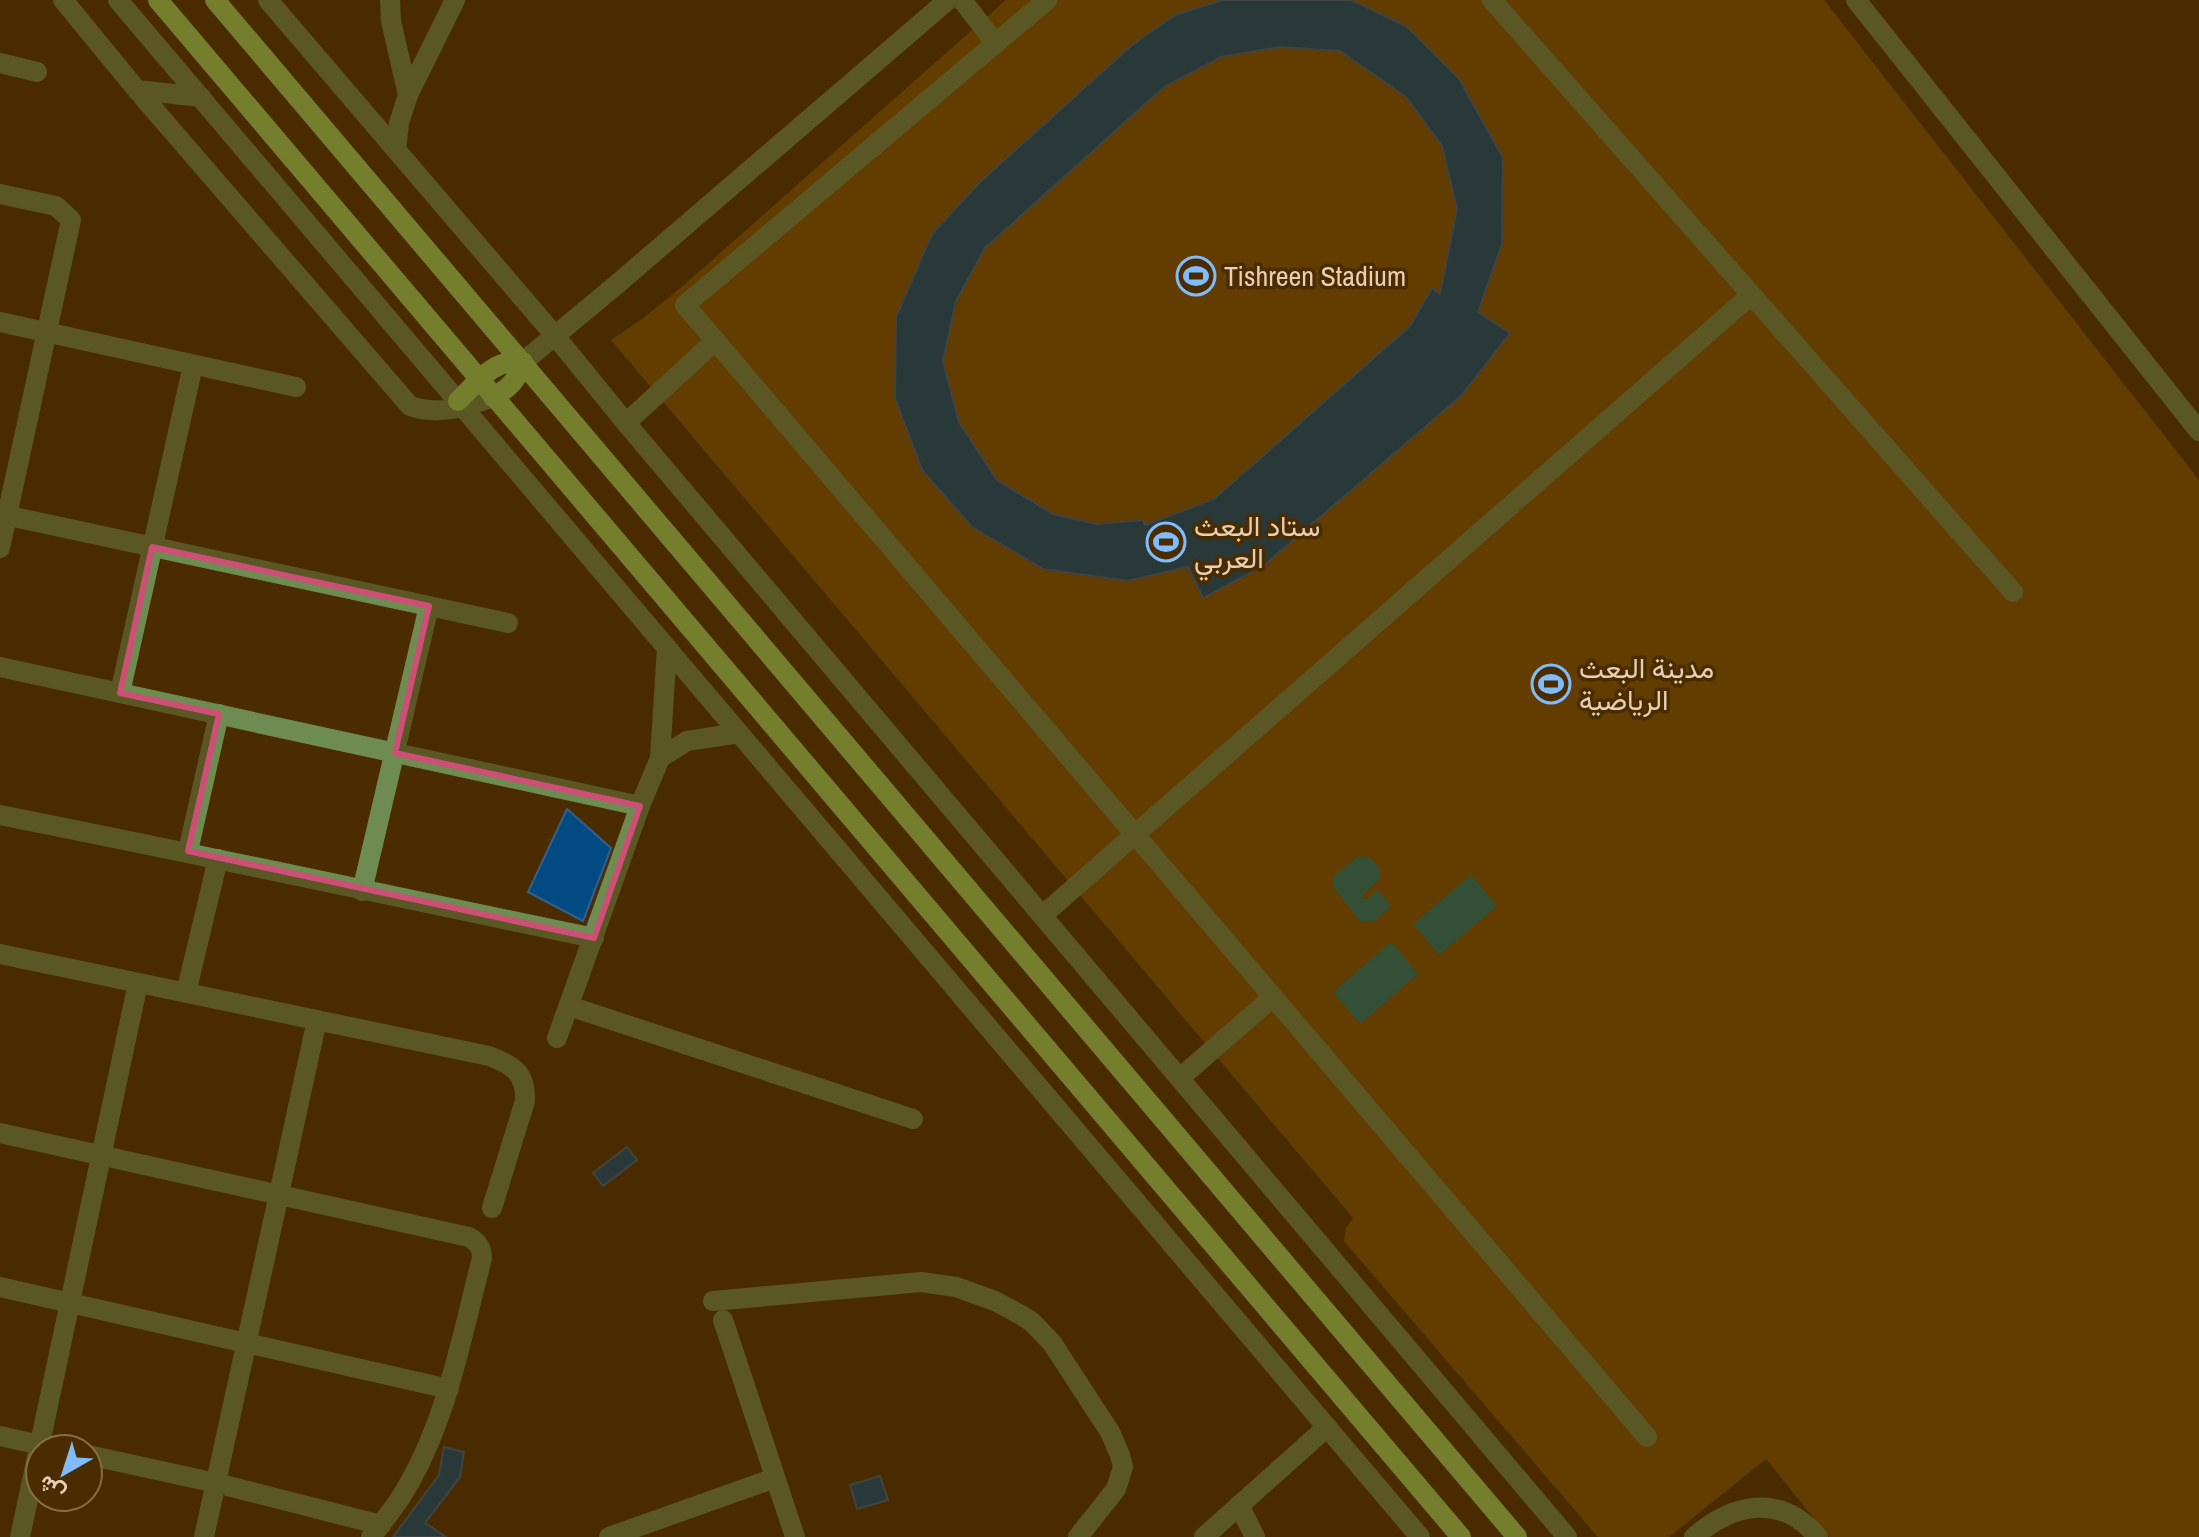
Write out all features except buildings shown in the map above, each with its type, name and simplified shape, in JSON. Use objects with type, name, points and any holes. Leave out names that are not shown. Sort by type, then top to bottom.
[{"type":"main road","points":[[158,0],[1461,1537]]},
{"type":"main road","points":[[215,0],[1517,1537]]},
{"type":"main road","points":[[460,404],[493,367],[503,362],[523,362]]},
{"type":"main road","points":[[493,397],[513,383],[523,362]]},
{"type":"street","points":[[63,0],[410,406],[436,411],[493,397]]},
{"type":"street","points":[[118,0],[1420,1537]]},
{"type":"street","points":[[268,0],[556,337],[1567,1537]]},
{"type":"street","points":[[390,0],[391,21],[408,95]]},
{"type":"street","points":[[396,150],[399,123],[408,95],[455,0]]},
{"type":"street","points":[[523,362],[948,0]]},
{"type":"street","points":[[962,0],[996,44]]},
{"type":"street","points":[[1047,0],[685,305],[1647,1437]]},
{"type":"street","points":[[1492,0],[2013,592]]},
{"type":"street","points":[[1856,0],[2199,431]]},
{"type":"street","points":[[0,63],[37,72]]},
{"type":"street","points":[[137,90],[201,97]]},
{"type":"street","points":[[0,194],[56,206],[71,220],[48,333],[4,515],[0,548]]},
{"type":"street","points":[[1043,915],[1751,295]]},
{"type":"street","points":[[0,322],[296,387]]},
{"type":"street","points":[[626,423],[715,341]]},
{"type":"street","points":[[120,693],[193,365]]},
{"type":"street","points":[[4,515],[508,623]]},
{"type":"street","points":[[362,891],[429,606]]},
{"type":"street","points":[[557,1038],[660,758],[667,648]]},
{"type":"street","points":[[0,667],[640,806]]},
{"type":"street","points":[[188,851],[219,714]]},
{"type":"street","points":[[660,758],[687,741],[739,733]]},
{"type":"street","points":[[0,816],[188,851],[362,891],[594,938]]},
{"type":"street","points":[[186,993],[218,859]]},
{"type":"street","points":[[0,954],[489,1056],[513,1067],[526,1087],[525,1101],[492,1208]]},
{"type":"street","points":[[52,1433],[70,1303],[138,983]]},
{"type":"street","points":[[1180,1078],[1273,997]]},
{"type":"street","points":[[569,1006],[913,1119]]},
{"type":"street","points":[[204,1537],[317,1020]]},
{"type":"street","points":[[0,1133],[469,1237],[482,1251],[449,1389],[414,1473],[376,1531],[216,1483],[104,1458]]},
{"type":"street","points":[[713,1301],[921,1282],[956,1287],[995,1301],[1032,1322],[1052,1343],[1110,1432],[1123,1467],[1116,1489],[1078,1537]]},
{"type":"street","points":[[0,1287],[449,1389]]},
{"type":"street","points":[[723,1320],[795,1537]]},
{"type":"street","points":[[1204,1537],[1327,1427]]},
{"type":"street","points":[[0,1436],[24,1441]]},
{"type":"street","points":[[609,1537],[775,1478]]},
{"type":"street","points":[[1239,1505],[1255,1537]]},
{"type":"street","points":[[1694,1537],[1721,1516],[1739,1509],[1758,1507],[1795,1517],[1818,1537]]},
{"type":"street","points":[[20,1537],[28,1513]]},
{"type":"highlighted area","points":[[152,547],[429,606],[395,753],[640,806],[594,938],[188,851],[219,714],[120,693]]},
{"type":"shaded area","name":"مدينة البعث الرياضية","points":[[1006,0],[1824,0],[2199,480],[2199,1537],[1829,1537],[1766,1459],[1669,1537],[1598,1537],[1344,1241],[1346,1228],[1353,1218],[611,340],[683,286]]},
{"type":"water","points":[[1359,856],[1370,858],[1380,869],[1380,879],[1363,894],[1362,899],[1378,890],[1391,906],[1374,922],[1360,921],[1334,888],[1333,876]]},
{"type":"water","points":[[1471,875],[1497,906],[1439,955],[1413,924]]},
{"type":"water","points":[[1391,942],[1418,974],[1360,1024],[1333,992]]},
{"type":"place","name":"Tishreen Stadium","points":[[1196,276]]},
{"type":"place","name":"ستاد البعث العربي","points":[[1166,542]]},
{"type":"place","name":"مدينة البعث الرياضية","points":[[1551,684]]}]
